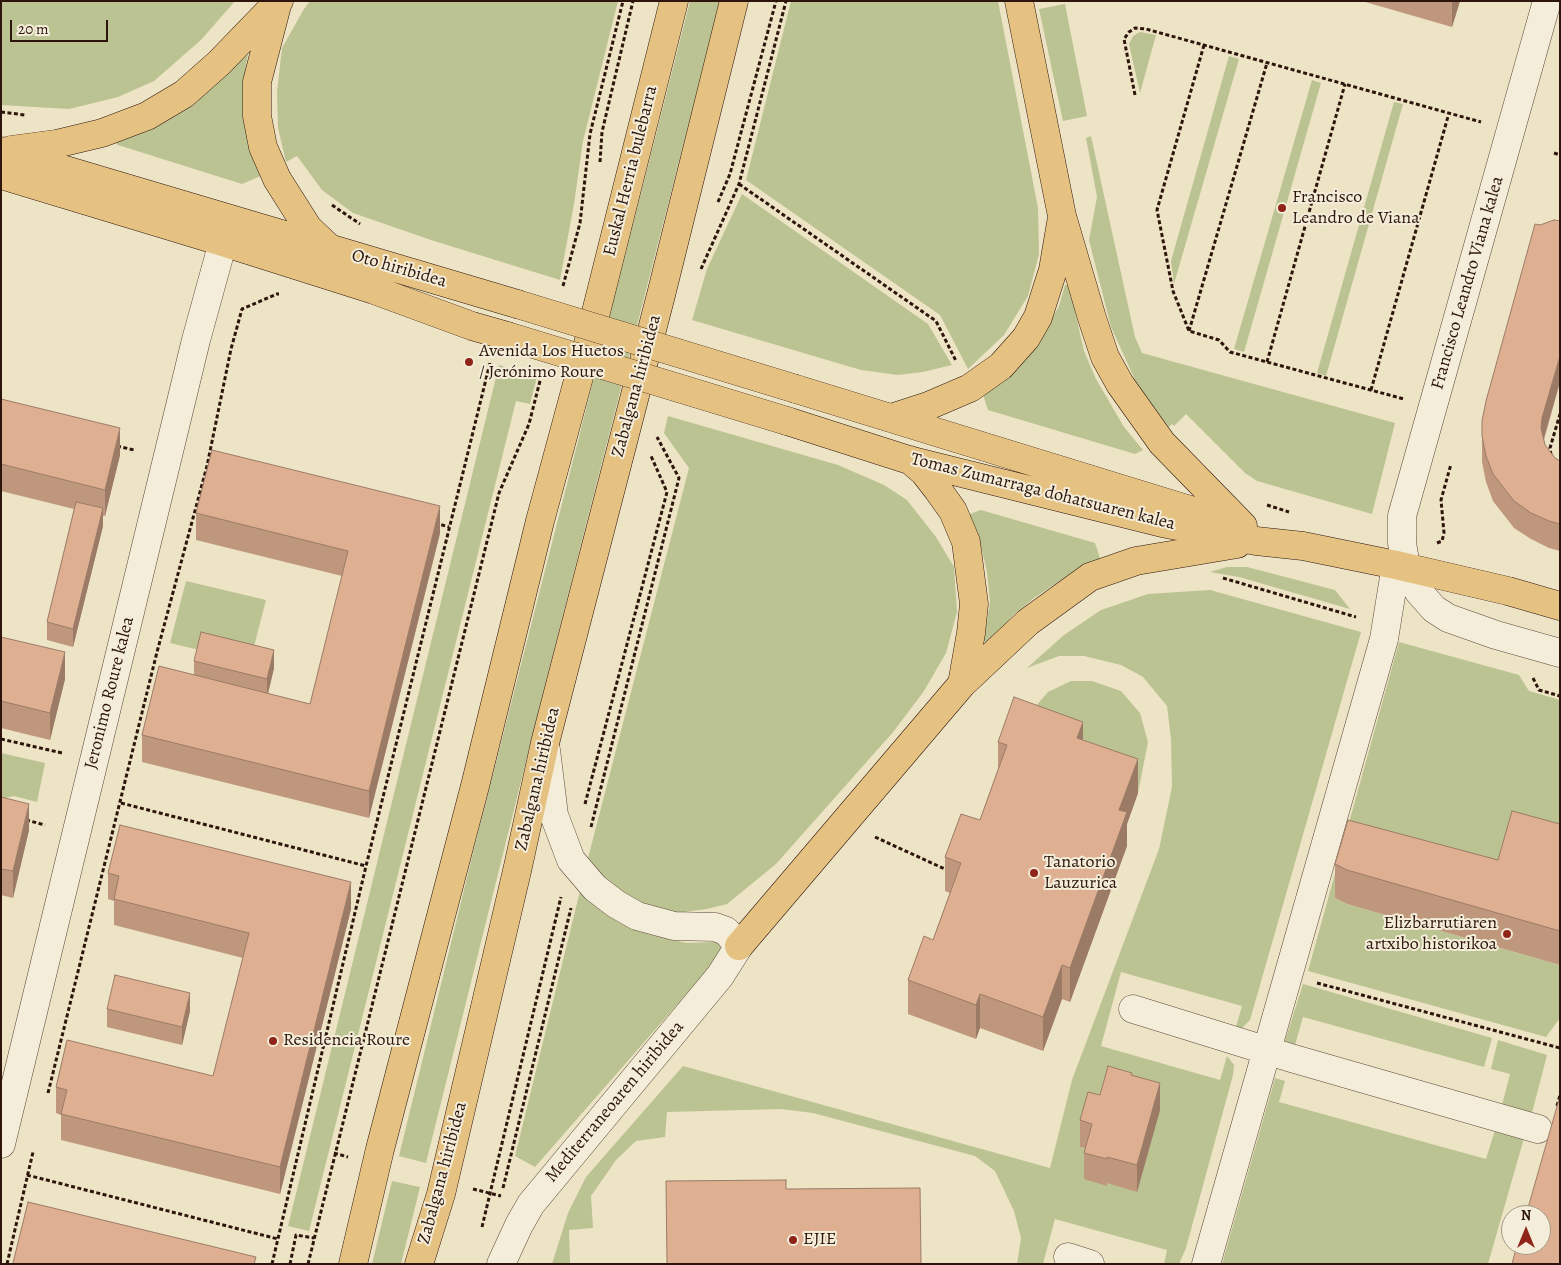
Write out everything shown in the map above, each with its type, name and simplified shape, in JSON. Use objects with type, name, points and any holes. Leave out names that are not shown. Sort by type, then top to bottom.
[{"type":"main road","name":"Euskal Herria bulebarra","points":[[353,1264],[380,1149],[472,795],[540,521],[589,340],[674,1]]},
{"type":"main road","points":[[717,66],[734,1]]},
{"type":"main road","points":[[717,66],[751,1]]},
{"type":"main road","points":[[1018,1],[1062,216],[1092,318],[1106,357],[1120,384],[1162,443],[1249,534]]},
{"type":"main road","points":[[2,159],[102,133],[147,116],[184,94],[219,63],[279,2]]},
{"type":"main road","points":[[279,2],[257,82],[257,116],[263,147],[277,179],[308,228],[331,249]]},
{"type":"main road","name":"Zabalgana hiribidea","points":[[419,1264],[441,1194],[518,870],[545,743],[661,295],[717,66]]},
{"type":"main road","name":"Oto hiribidea","points":[[2,159],[223,242],[380,292],[472,326],[500,346],[787,421]]},
{"type":"main road","name":"Oto hiribidea","points":[[2,159],[331,249],[796,389]]},
{"type":"main road","points":[[891,418],[928,406],[970,388],[1001,366],[1026,338],[1038,317],[1053,270],[1062,216]]},
{"type":"main road","name":"Tomas Zumarraga dohatsuaren kalea","points":[[796,389],[1249,534]]},
{"type":"main road","name":"Tomas Zumarraga dohatsuaren kalea","points":[[787,421],[909,460],[1162,523],[1249,534],[1401,566],[1508,591],[1560,606]]},
{"type":"main road","points":[[909,460],[924,472],[953,511],[966,542],[974,604],[962,684]]},
{"type":"main road","points":[[738,946],[962,684],[1028,622],[1090,577],[1136,561],[1249,534]]},
{"type":"street","name":"Francisco Leandro Viana kalea","points":[[1401,566],[1402,516],[1547,1]]},
{"type":"street","name":"Jeronimo Roure kalea","points":[[1,1144],[196,340],[223,242]]},
{"type":"street","points":[[1206,1264],[1384,638],[1401,566]]},
{"type":"street","points":[[1401,566],[1419,592],[1434,609],[1448,618],[1480,630],[1560,653]]},
{"type":"street","points":[[545,743],[554,815],[571,860],[595,888],[616,904],[637,916],[674,926],[714,927],[726,931],[738,946]]},
{"type":"street","name":"Mediterraneoaren hiribidea","points":[[501,1264],[531,1204],[720,976],[738,946]]},
{"type":"street","points":[[1133,1009],[1267,1051],[1538,1129]]},
{"type":"path","points":[[563,288],[580,223],[590,134],[623,1]]},
{"type":"path","points":[[699,273],[739,184],[786,1]]},
{"type":"path","points":[[1135,95],[1124,39],[1129,32],[1136,28],[1146,29],[1486,124]]},
{"type":"path","points":[[1189,331],[1174,291],[1157,210],[1204,45]]},
{"type":"path","points":[[1189,331],[1267,63]]},
{"type":"path","points":[[1267,362],[1345,84]]},
{"type":"path","points":[[1371,390],[1449,113]]},
{"type":"path","points":[[1554,153],[1560,155]]},
{"type":"path","points":[[739,184],[936,321],[959,368]]},
{"type":"path","points":[[47,1096],[157,652],[207,466],[231,349],[242,309],[277,294],[286,296]]},
{"type":"path","points":[[1189,331],[1219,340],[1230,352],[1407,400]]},
{"type":"path","points":[[272,1264],[366,866],[450,527],[500,346]]},
{"type":"path","points":[[308,1264],[499,494],[529,424],[541,375]]},
{"type":"path","points":[[1552,463],[1550,448],[1560,414]]},
{"type":"path","points":[[499,1204],[679,478],[657,437]]},
{"type":"path","points":[[115,445],[134,450]]},
{"type":"path","points":[[207,466],[216,468]]},
{"type":"path","points":[[1264,504],[1291,512]]},
{"type":"path","points":[[431,522],[450,527]]},
{"type":"path","points":[[1220,578],[1386,626]]},
{"type":"path","points":[[1531,674],[1539,690],[1560,696]]},
{"type":"path","points":[[1,739],[62,753]]},
{"type":"path","points":[[121,803],[366,866]]},
{"type":"path","points":[[19,819],[44,825]]},
{"type":"path","points":[[869,844],[881,829]]},
{"type":"path","points":[[875,837],[947,870]]},
{"type":"path","points":[[1309,981],[1560,1048]]},
{"type":"path","points":[[7,1264],[34,1149]]},
{"type":"path","points":[[27,1175],[278,1239]]},
{"type":"path","points":[[290,1264],[296,1234],[314,1238]]},
{"type":"green space","points":[[1,1],[235,1],[201,40],[154,81],[118,97],[69,109],[1,105]]},
{"type":"green space","points":[[310,1],[618,1],[583,141],[560,280],[431,240],[353,213],[322,190],[297,156],[286,162],[278,128],[277,92],[282,48]]},
{"type":"green space","points":[[690,1],[720,1],[547,677],[426,1163],[399,1156],[473,853]]},
{"type":"green space","points":[[791,1],[998,1],[1038,208],[1039,254],[1028,296],[1004,335],[968,369],[940,315],[746,180]]},
{"type":"green space","points":[[1065,4],[1087,116],[1063,121],[1039,9]]},
{"type":"green space","points":[[1140,32],[1156,35],[1140,93],[1129,44],[1133,36]]},
{"type":"green space","points":[[249,48],[245,71],[244,107],[263,175],[242,184],[118,145],[112,140],[186,108],[220,81]]},
{"type":"green space","points":[[1229,56],[1239,59],[1174,284],[1171,261]]},
{"type":"green space","points":[[1312,80],[1321,83],[1244,352],[1234,349]]},
{"type":"green space","points":[[1394,102],[1403,104],[1326,376],[1317,373]]},
{"type":"green space","points":[[1091,136],[1135,337],[1142,353],[1395,423],[1372,514],[1257,481],[1245,473],[1186,414],[1174,426],[1172,424],[1169,427],[1152,405],[1136,382],[1111,327],[1089,240],[1097,197],[1086,138]]},
{"type":"green space","points":[[742,194],[928,324],[952,365],[923,372],[898,375],[861,370],[692,320],[707,269]]},
{"type":"green space","points":[[1065,285],[1069,285],[1084,351],[1096,379],[1124,427],[1143,450],[1135,454],[988,410],[982,392],[1040,340],[1059,306]]},
{"type":"green space","points":[[499,365],[537,377],[530,404],[516,401],[309,1231],[288,1226]]},
{"type":"green space","points":[[668,416],[838,465],[884,485],[907,500],[936,537],[954,567],[957,612],[946,653],[924,691],[894,731],[776,864],[727,904],[676,913],[651,907],[625,897],[604,880],[587,862],[689,468],[664,433]]},
{"type":"green space","points":[[981,510],[1095,543],[1101,561],[1070,574],[1034,598],[1012,616],[988,644],[984,641],[990,602],[987,572],[981,546],[967,515]]},
{"type":"green space","points":[[1227,567],[1247,567],[1335,590],[1350,609],[1239,577],[1210,572]]},
{"type":"green space","points":[[186,581],[266,600],[250,662],[170,643]]},
{"type":"green space","points":[[1210,590],[1361,632],[1250,1020],[1241,1029],[1235,1030],[1242,1006],[1121,972],[1101,1046],[1220,1080],[1227,1056],[1234,1065],[1233,1075],[1186,1248],[1179,1264],[1164,1264],[1167,1250],[1055,1219],[1043,1264],[1017,1264],[1021,1238],[1014,1211],[995,1171],[975,1156],[813,1113],[781,1109],[667,1112],[665,1137],[636,1141],[616,1160],[591,1196],[593,1228],[569,1230],[570,1264],[552,1264],[568,1213],[586,1177],[683,1066],[1050,1168],[1072,1080],[1159,849],[1172,787],[1171,739],[1167,706],[1143,677],[1121,665],[1084,656],[1059,656],[1027,668],[1064,635],[1101,610],[1148,594]]},
{"type":"green space","points":[[1399,642],[1519,675],[1529,691],[1560,700],[1560,858],[1498,894],[1335,898],[1347,904],[1560,965],[1560,1018],[1546,1037],[1308,971]]},
{"type":"green space","points":[[1071,681],[1092,681],[1121,691],[1140,713],[1148,742],[1138,793],[1077,772],[1014,731],[1048,692]]},
{"type":"green space","points":[[1,753],[45,763],[37,802],[14,796],[1,799]]},
{"type":"green space","points":[[580,891],[611,916],[649,934],[686,943],[715,942],[719,943],[721,948],[717,959],[535,1167],[515,1156]]},
{"type":"green space","points":[[1303,984],[1492,1038],[1484,1067],[1303,1017],[1295,1045],[1285,1041]]},
{"type":"green space","points":[[1498,1040],[1547,1055],[1532,1113],[1502,1105],[1510,1074],[1491,1069]]},
{"type":"green space","points":[[1275,1078],[1285,1081],[1279,1102],[1486,1159],[1495,1130],[1524,1138],[1505,1205],[1501,1205],[1501,1218],[1488,1264],[1222,1264]]},
{"type":"green space","points":[[392,1181],[420,1187],[401,1264],[372,1264]]},
{"type":"building","points":[[1554,220],[1560,221],[1560,356],[1542,418],[1541,428],[1545,445],[1555,458],[1560,461],[1560,524],[1531,513],[1514,501],[1493,474],[1486,456],[1482,436],[1482,421],[1486,401],[1535,224],[1540,225]]},
{"type":"building","points":[[1,399],[120,428],[105,490],[1,464]]},
{"type":"building","points":[[212,450],[440,506],[369,791],[142,735],[159,666],[310,704],[348,551],[196,513]]},
{"type":"building","points":[[76,502],[103,508],[73,629],[47,622]]},
{"type":"building","points":[[201,632],[274,650],[267,679],[194,661]]},
{"type":"building","points":[[1,637],[65,652],[50,713],[1,701]]},
{"type":"building","name":"Tanatorio Lauzurica","points":[[1014,697],[1083,722],[1077,738],[1138,759],[1119,810],[1127,812],[1070,968],[1062,965],[1043,1017],[980,994],[976,1005],[908,980],[924,936],[933,940],[961,863],[945,857],[961,814],[980,820],[1007,745],[998,742]]},
{"type":"building","points":[[1,797],[29,804],[13,871],[1,869]]},
{"type":"building","points":[[1512,811],[1560,824],[1560,931],[1347,870],[1335,864],[1348,820],[1498,860]]},
{"type":"building","points":[[120,825],[351,882],[280,1167],[61,1114],[67,1090],[56,1087],[67,1040],[213,1076],[249,933],[114,899],[119,876],[108,873]]},
{"type":"building","points":[[115,975],[190,993],[182,1027],[107,1009]]},
{"type":"building","points":[[1108,1066],[1160,1083],[1137,1165],[1084,1153],[1092,1124],[1080,1120],[1088,1092],[1100,1095]]},
{"type":"building","points":[[1560,1096],[1560,1264],[1512,1264],[1514,1255],[1551,1255],[1551,1205],[1529,1205]]},
{"type":"building","name":"EJIE","points":[[786,1180],[786,1189],[920,1188],[921,1264],[667,1264],[666,1181]]},
{"type":"building","points":[[28,1202],[256,1257],[254,1264],[16,1264],[13,1263]]},
{"type":"place","name":"Francisco Leandro de Viana","points":[[1282,208]]},
{"type":"place","name":"Avenida Los Huetos / Jerónimo Roure","points":[[469,362]]},
{"type":"place","name":"Tanatorio Lauzurica","points":[[1034,873]]},
{"type":"place","name":"Elizbarrutiaren artxibo historikoa","points":[[1507,934]]},
{"type":"place","name":"Residencia Roure","points":[[273,1041]]},
{"type":"place","name":"EJIE","points":[[793,1240]]}]
